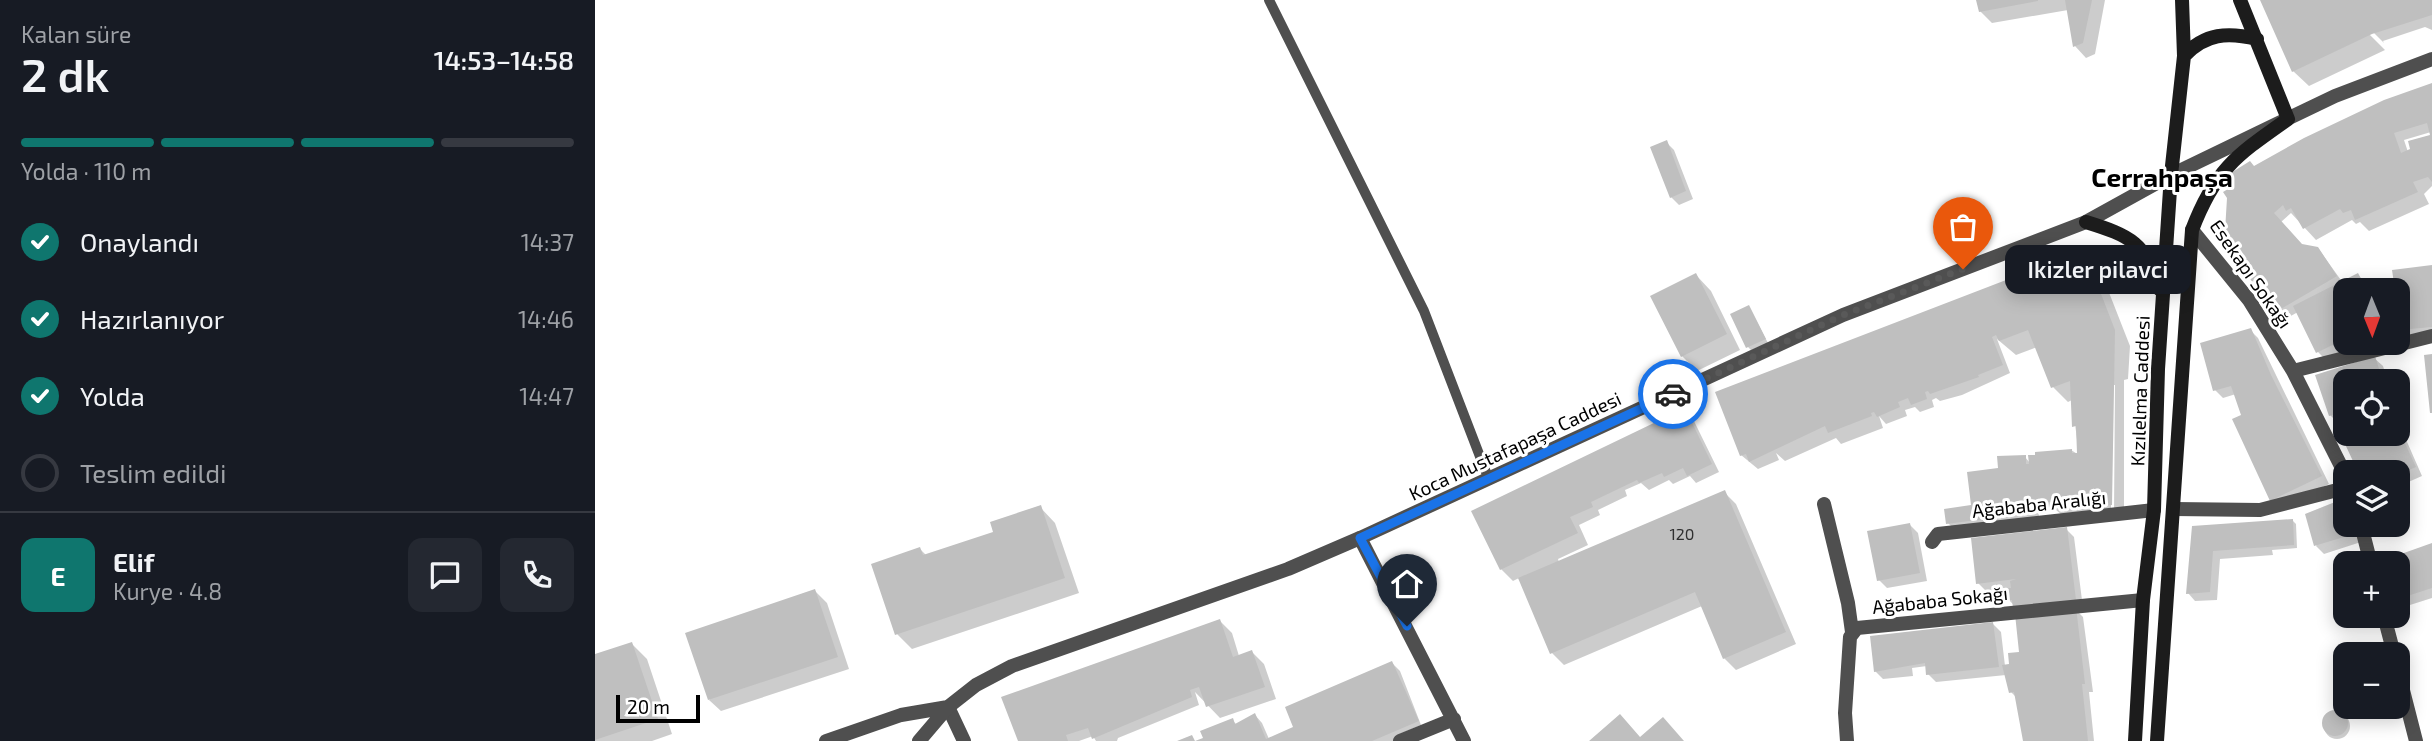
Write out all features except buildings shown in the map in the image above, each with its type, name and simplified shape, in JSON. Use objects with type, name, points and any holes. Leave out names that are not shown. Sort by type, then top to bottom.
[{"type":"main road","name":"Kızılelma Caddesi","points":[[2135,741],[2143,600],[2154,510],[2171,175],[2185,56],[2182,0]]},
{"type":"main road","points":[[2240,0],[2288,119]]},
{"type":"main road","points":[[2185,56],[2197,42],[2217,35],[2236,34],[2257,39]]},
{"type":"main road","name":"Esekapı Sokağı","points":[[2192,230],[2203,200],[2219,173],[2238,154],[2288,119]]},
{"type":"main road","points":[[2086,222],[2134,241],[2151,260],[2163,301]]},
{"type":"main road","name":"Kızılelma Caddesi","points":[[2157,741],[2192,230]]},
{"type":"street","name":"Koca Mustafapaşa Caddesi","points":[[919,741],[948,707],[976,685],[1012,666],[1288,569],[1489,480],[1843,315],[2086,222],[2171,175],[2335,96],[2432,59]]},
{"type":"street","name":"Esekapı Sokağı","points":[[2192,230],[2249,300],[2293,371],[2338,460]]},
{"type":"street","points":[[2293,371],[2432,337]]},
{"type":"street","points":[[2174,509],[2260,510],[2333,491]]},
{"type":"street","points":[[1823,504],[1848,603],[1852,632]]},
{"type":"street","name":"Ağababa Aralığı","points":[[1932,542],[1938,534],[2154,510]]},
{"type":"street","points":[[1360,538],[1464,741]]},
{"type":"street","name":"Ağababa Sokağı","points":[[1847,741],[1845,713],[1852,632],[1857,628],[2143,600]]},
{"type":"street","name":"Koca Mustafapaşa Caddesi","points":[[826,741],[901,715],[948,707]]},
{"type":"street","points":[[948,707],[964,741]]},
{"type":"street","points":[[2410,718],[2416,741]]},
{"type":"street","points":[[1399,741],[1454,719]]},
{"type":"lane","points":[[1269,0],[1424,311],[1489,480]]},
{"type":"way so far","points":[[1673,394],[1843,315],[1963,269]]},
{"type":"place","name":"Ikizler pilavci","points":[[1963,269]]},
{"type":"district","name":"Cerrahpaşa","points":[[2162,178]]},
{"type":"route","points":[[1407,626],[1360,538],[1673,394]]}]
